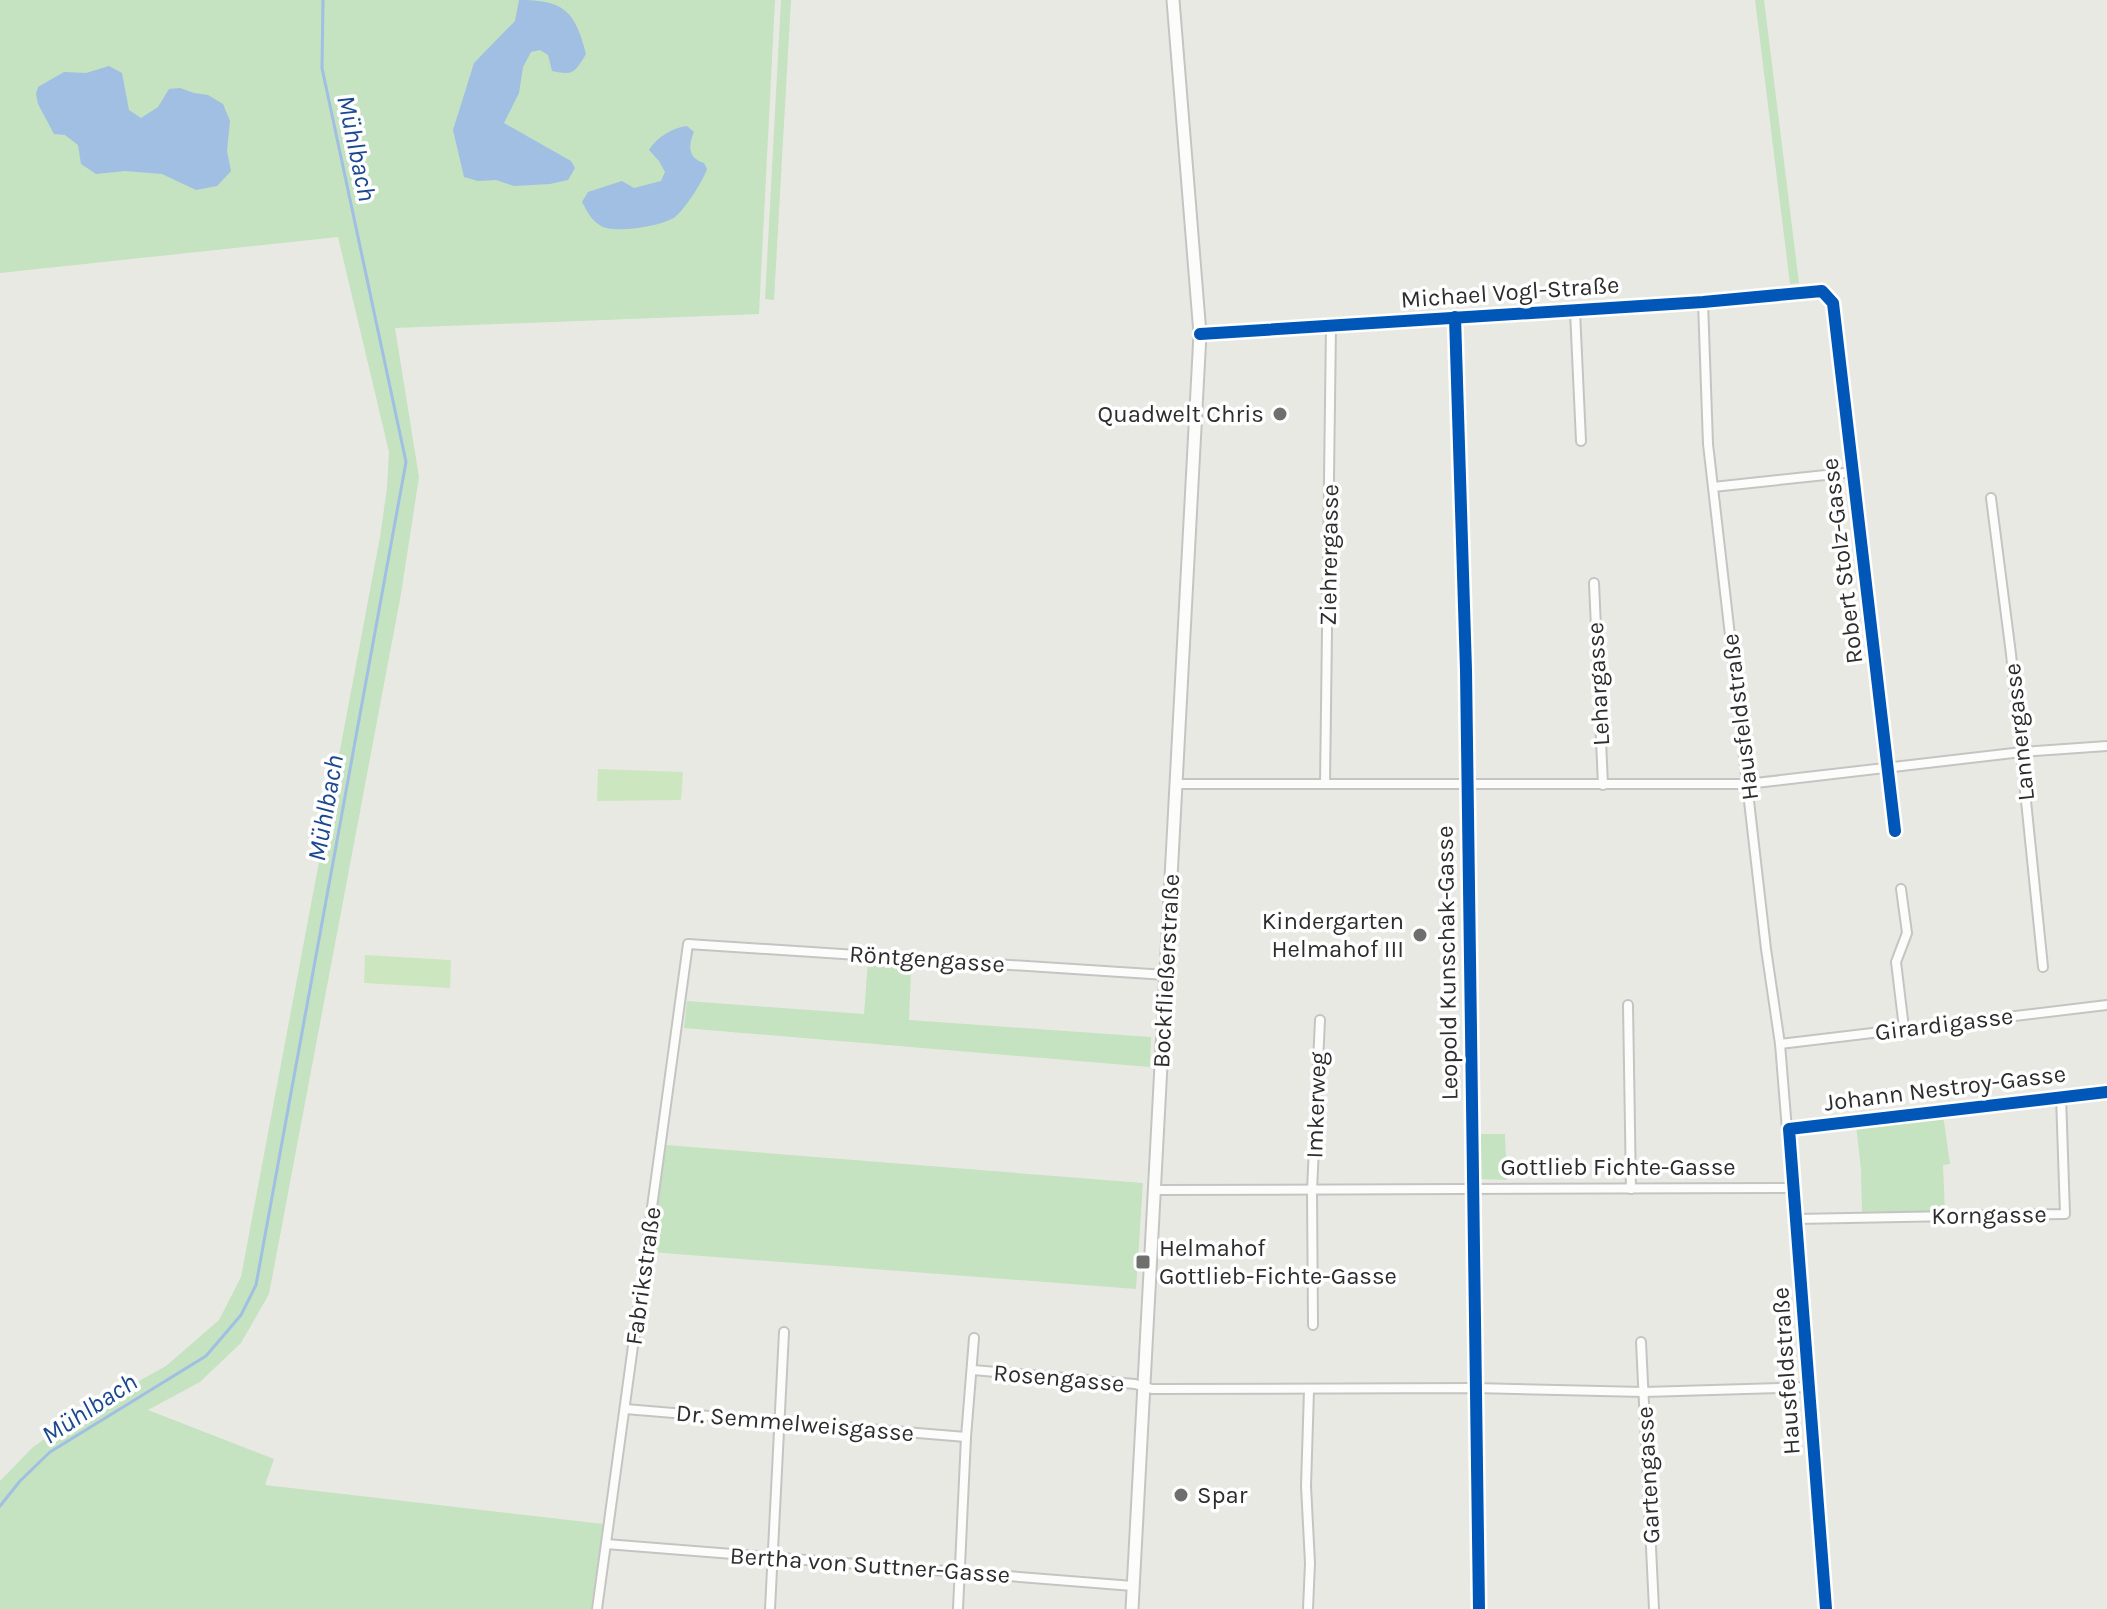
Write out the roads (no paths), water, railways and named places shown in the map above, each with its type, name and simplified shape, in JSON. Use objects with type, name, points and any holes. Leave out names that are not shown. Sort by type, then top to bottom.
[{"type":"main road","name":"Bockfließerstraße","points":[[1132,1609],[1200,334],[1173,0]]},
{"type":"street","name":"Michael Vogl-Straße","points":[[1200,334],[1575,311],[1822,291]]},
{"type":"street","name":"Robert Stolz-Gasse","points":[[1822,291],[1833,303],[1895,831]]},
{"type":"street","name":"Hausfeldstraße","points":[[1703,302],[1708,444],[1789,1129],[1826,1609]]},
{"type":"street","points":[[1575,311],[1581,441]]},
{"type":"street","name":"Leopold Kunschak-Gasse","points":[[1455,317],[1466,670],[1479,1609]]},
{"type":"street","name":"Ziehrergasse","points":[[1325,784],[1331,326]]},
{"type":"street","points":[[1713,487],[1854,472]]},
{"type":"street","name":"Lannergasse","points":[[1991,498],[2022,752],[2043,967]]},
{"type":"street","name":"Lehargasse","points":[[1594,583],[1603,785]]},
{"type":"street","points":[[1176,784],[1747,784],[2022,752],[2107,746]]},
{"type":"street","points":[[1901,889],[1907,933],[1896,962],[1904,1028]]},
{"type":"street","name":"Röntgengasse","points":[[688,944],[1166,975]]},
{"type":"street","name":"Fabrikstraße","points":[[597,1609],[688,944]]},
{"type":"street","points":[[1628,1005],[1631,1189]]},
{"type":"street","name":"Girardigasse","points":[[1780,1044],[2107,1005]]},
{"type":"street","name":"Imkerweg","points":[[1313,1325],[1312,1190],[1320,1020]]},
{"type":"street","name":"Johann Nestroy-Gasse","points":[[1789,1129],[2107,1092]]},
{"type":"street","name":"Korngasse","points":[[1796,1219],[2065,1214],[2061,1096]]},
{"type":"street","name":"Gottlieb Fichte-Gasse","points":[[1155,1190],[1793,1188]]},
{"type":"street","points":[[770,1609],[784,1332]]},
{"type":"street","points":[[958,1609],[974,1338]]},
{"type":"street","name":"Gartengasse","points":[[1641,1342],[1654,1609]]},
{"type":"street","name":"Rosengasse","points":[[973,1370],[1152,1389],[1474,1388],[1644,1392],[1809,1387]]},
{"type":"street","points":[[1308,1609],[1310,1563],[1306,1486],[1309,1390]]},
{"type":"street","name":"Dr. Semmelweisgasse","points":[[625,1409],[966,1437]]},
{"type":"street","name":"Bertha von Suttner-Gasse","points":[[606,1544],[1133,1586]]},
{"type":"water","points":[[519,0],[546,2],[565,10],[577,27],[586,54],[576,69],[565,73],[552,71],[548,55],[540,50],[531,52],[523,67],[519,93],[504,123],[571,161],[575,168],[568,180],[550,184],[514,186],[496,180],[478,181],[464,177],[453,130],[474,63],[515,21]]},
{"type":"water","points":[[109,66],[122,73],[129,110],[141,118],[158,107],[169,89],[180,88],[208,95],[223,104],[230,121],[227,151],[231,171],[217,186],[196,190],[162,174],[125,171],[96,174],[81,164],[78,145],[65,135],[54,134],[38,104],[38,87],[64,72],[86,73]]},
{"type":"water","points":[[687,126],[694,132],[690,147],[692,155],[707,169],[679,213],[669,220],[638,228],[607,228],[595,221],[582,202],[588,192],[622,181],[634,188],[661,181],[665,172],[649,150],[665,134]]},
{"type":"waterway","name":"Mühlbach","points":[[0,1506],[50,1452],[206,1356],[241,1315],[256,1285],[406,462],[322,68],[323,0]]},
{"type":"place","name":"Quadwelt Chris","points":[[1280,414]]},
{"type":"place","name":"Kindergarten Helmahof III","points":[[1420,935]]},
{"type":"place","name":"Helmahof Gottlieb-Fichte-Gasse","points":[[1143,1262]]},
{"type":"place","name":"Spar","points":[[1181,1495]]}]
